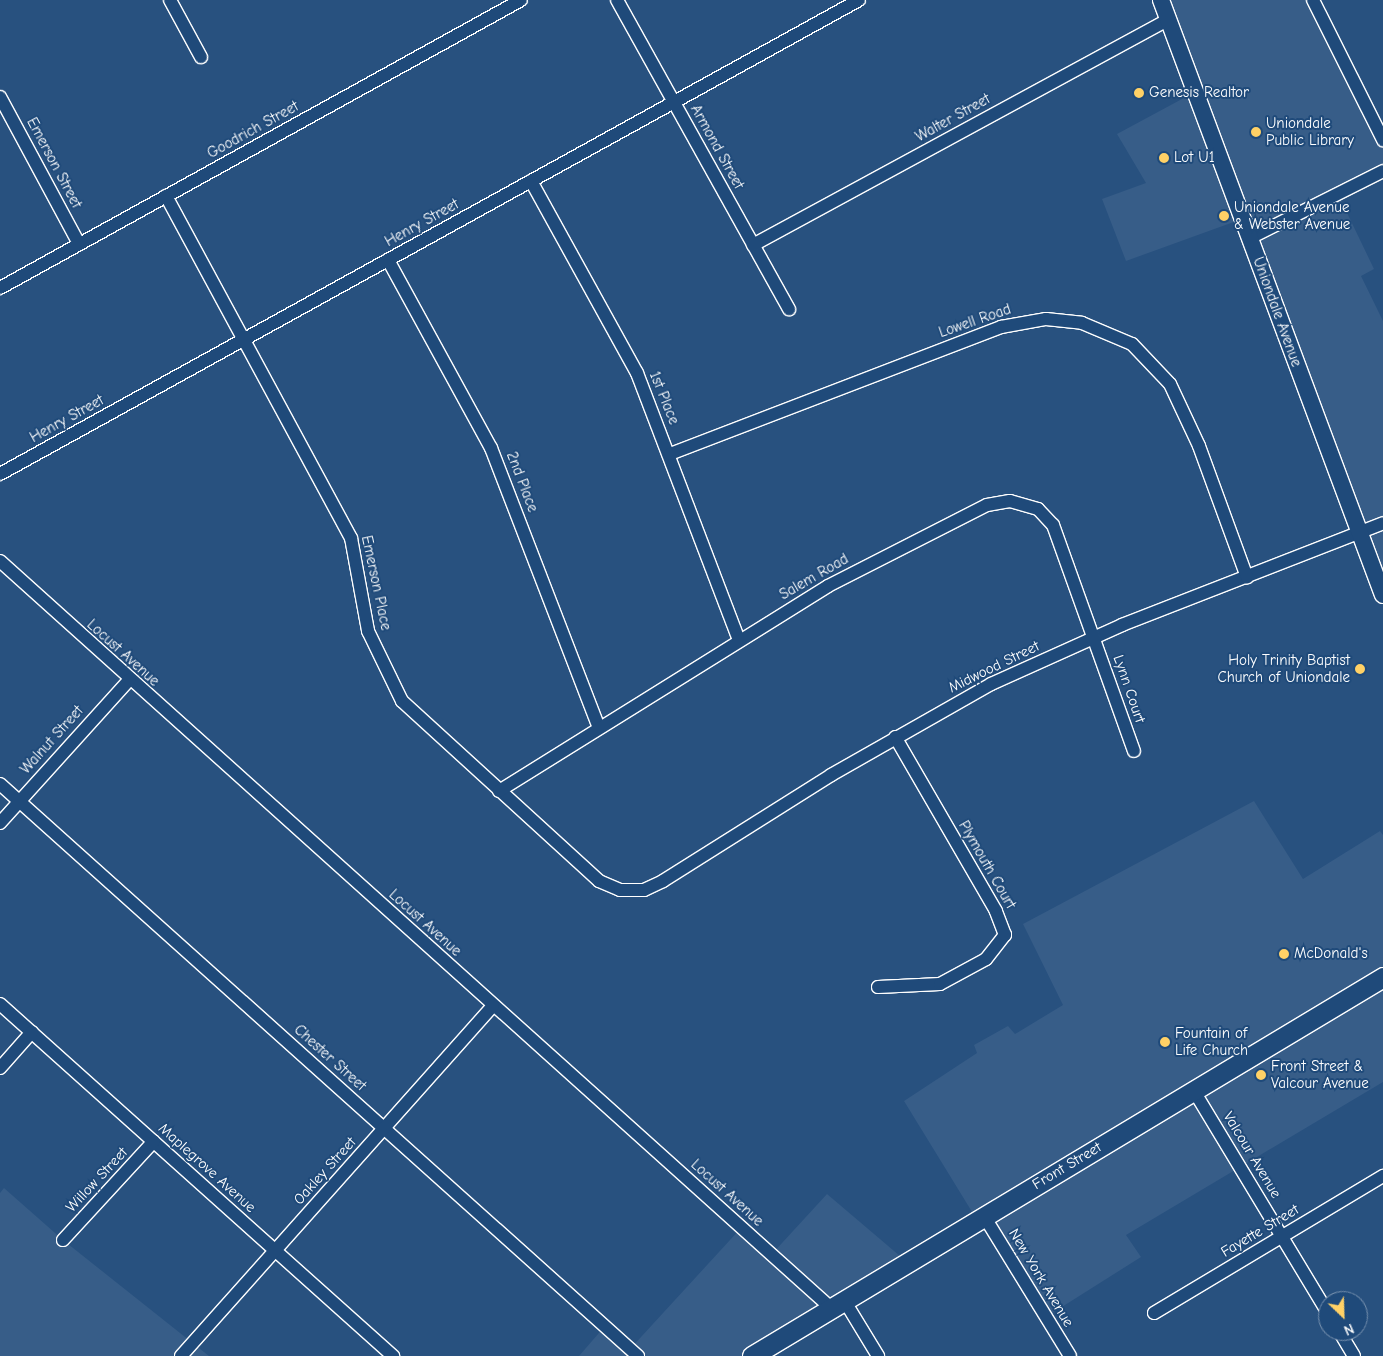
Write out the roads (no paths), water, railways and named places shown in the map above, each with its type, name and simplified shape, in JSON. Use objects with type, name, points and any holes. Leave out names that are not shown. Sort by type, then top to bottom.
[{"type":"main road","name":"Uniondale Avenue","points":[[1161,0],[1383,595]]},
{"type":"main road","name":"Front Street","points":[[752,1356],[1383,977]]},
{"type":"street","points":[[170,0],[201,57]]},
{"type":"street","name":"Goodrich Street","points":[[0,288],[521,0]]},
{"type":"street","name":"Armond Street","points":[[617,0],[789,309]]},
{"type":"street","name":"Henry Street","points":[[0,474],[860,0]]},
{"type":"street","points":[[1313,0],[1383,140]]},
{"type":"street","name":"Walter Street","points":[[753,245],[1168,20]]},
{"type":"street","name":"Emerson Street","points":[[0,97],[79,244]]},
{"type":"street","points":[[1250,238],[1383,171]]},
{"type":"street","name":"1st Place","points":[[531,182],[637,373],[670,454],[739,640]]},
{"type":"street","name":"Emerson Place","points":[[166,196],[351,538],[368,631],[389,680],[418,719],[599,881],[620,890],[644,890]]},
{"type":"street","name":"2nd Place","points":[[388,260],[491,448],[599,728]]},
{"type":"street","name":"Lowell Road","points":[[670,454],[1001,327],[1046,318],[1082,323],[1132,344],[1170,384],[1199,446],[1247,576]]},
{"type":"street","name":"Salem Road","points":[[499,792],[739,640],[899,547],[987,505],[1010,501],[1038,510],[1053,526],[1094,638]]},
{"type":"street","name":"Midwood Street","points":[[644,890],[895,737],[991,684],[1094,638],[1383,523]]},
{"type":"street","name":"Locust Avenue","points":[[0,561],[129,680],[493,1006],[837,1304],[878,1356]]},
{"type":"street","name":"Lynn Court","points":[[1094,638],[1134,751]]},
{"type":"street","name":"Walnut Street","points":[[0,823],[129,680]]},
{"type":"street","name":"Plymouth Court","points":[[878,987],[940,984],[986,959],[1005,935],[996,911],[895,737]]},
{"type":"street","name":"Chester Street","points":[[0,784],[638,1356]]},
{"type":"street","name":"Maplegrove Avenue","points":[[0,1004],[393,1356]]},
{"type":"street","name":"Oakley Street","points":[[181,1356],[493,1006]]},
{"type":"street","points":[[0,1068],[32,1032]]},
{"type":"street","name":"Valcour Avenue","points":[[1194,1091],[1318,1296]]},
{"type":"street","name":"Willow Street","points":[[63,1240],[154,1142]]},
{"type":"street","name":"Fayette Street","points":[[1154,1313],[1383,1176]]},
{"type":"street","name":"New York Avenue","points":[[984,1216],[1070,1356]]},
{"type":"street","points":[[1345,1341],[1354,1356]]},
{"type":"place","name":"Genesis Realtor","points":[[1139,93]]},
{"type":"place","name":"Uniondale Public Library","points":[[1256,132]]},
{"type":"place","name":"Lot U1","points":[[1164,158]]},
{"type":"place","name":"Uniondale Avenue & Webster Avenue","points":[[1224,216]]},
{"type":"place","name":"Holy Trinity Baptist Church of Uniondale","points":[[1360,669]]},
{"type":"place","name":"McDonald's","points":[[1284,954]]},
{"type":"place","name":"Fountain of Life Church","points":[[1165,1042]]},
{"type":"place","name":"Front Street & Valcour Avenue","points":[[1261,1075]]}]
